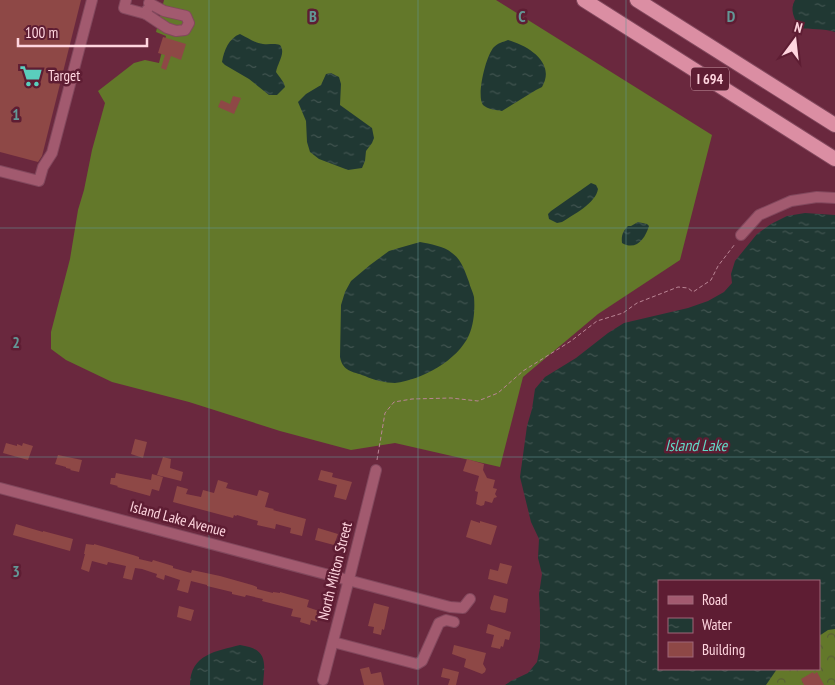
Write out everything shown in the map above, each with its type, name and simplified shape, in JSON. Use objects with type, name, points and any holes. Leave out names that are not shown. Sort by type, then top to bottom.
[{"type":"highway","name":"I 694","points":[[584,0],[835,159]]},
{"type":"highway","name":"I 694","points":[[637,0],[835,125]]},
{"type":"street","points":[[0,172],[39,182],[43,166],[52,152],[92,0]]},
{"type":"street","points":[[126,0],[124,8],[146,14],[167,28],[176,31],[185,30],[189,23],[186,16],[164,11],[149,2],[146,14]]},
{"type":"street","points":[[741,234],[759,215],[791,201],[817,197],[835,198]]},
{"type":"street","name":"North Milton Street","points":[[323,680],[376,470]]},
{"type":"street","name":"Island Lake Avenue","points":[[0,488],[450,607],[463,608],[470,599]]},
{"type":"street","points":[[333,642],[417,664],[422,661],[439,623],[446,620],[454,622]]},
{"type":"path","points":[[376,470],[385,414],[394,402],[422,398],[451,398],[478,401],[498,393],[523,371],[571,341],[597,321],[623,313],[637,303],[678,287],[688,288],[693,292],[697,290],[711,280],[718,266],[741,234]]},
{"type":"green space","points":[[164,0],[496,0],[712,135],[680,260],[598,314],[523,377],[500,467],[395,443],[351,450],[280,431],[189,402],[112,382],[66,360],[51,349],[51,332],[70,259],[78,210],[92,150],[105,103],[98,91],[134,63],[145,60],[159,63],[166,36],[156,32]]},
{"type":"green space","points":[[835,620],[835,685],[762,685],[764,670],[820,670],[820,629]]},
{"type":"water","points":[[795,0],[835,0],[835,32],[799,28],[793,11]]},
{"type":"water","points":[[240,34],[260,43],[280,45],[282,48],[276,72],[285,87],[277,95],[269,95],[249,79],[222,62],[228,45],[233,38]]},
{"type":"water","points":[[508,40],[532,51],[543,63],[546,70],[542,87],[502,111],[483,105],[481,85],[485,66],[491,51],[497,44]]},
{"type":"water","points":[[331,73],[339,77],[341,84],[340,105],[372,128],[374,138],[366,151],[362,168],[348,170],[319,159],[310,152],[307,142],[306,121],[298,102],[306,94],[321,85],[326,74]]},
{"type":"water","points":[[591,183],[596,185],[598,189],[589,204],[562,222],[557,223],[549,219],[548,214],[551,211]]},
{"type":"water","name":"Island Lake","points":[[805,213],[835,215],[835,629],[828,630],[820,635],[820,580],[658,580],[658,670],[776,670],[766,685],[505,685],[528,673],[537,662],[540,647],[539,594],[542,574],[538,558],[539,539],[531,522],[520,477],[527,426],[535,389],[545,377],[576,358],[624,323],[688,308],[708,301],[724,292],[732,283],[731,274],[735,261],[757,234],[787,216]]},
{"type":"water","points":[[638,222],[649,226],[642,239],[632,246],[622,243],[622,235],[628,226]]},
{"type":"water","points":[[420,242],[449,251],[463,266],[474,297],[474,316],[469,335],[457,353],[438,367],[416,378],[395,383],[384,382],[349,370],[343,366],[340,357],[341,305],[351,281],[389,251]]},
{"type":"water","points":[[240,645],[256,650],[263,658],[263,685],[190,685],[191,675],[200,660],[214,652]]},
{"type":"building","name":"Target","points":[[0,0],[81,0],[42,156],[38,162],[0,152]]},
{"type":"building","points":[[163,37],[186,44],[181,60],[171,56],[166,70],[161,68],[165,55],[158,53]]},
{"type":"building","points":[[233,96],[241,98],[234,114],[218,107],[221,100],[230,104]]},
{"type":"building","points":[[135,439],[147,442],[143,458],[131,454]]},
{"type":"building","points":[[6,443],[22,446],[23,443],[33,446],[28,460],[3,453]]},
{"type":"building","points":[[58,455],[82,460],[79,472],[55,464]]},
{"type":"building","points":[[163,457],[171,459],[170,468],[183,472],[181,481],[157,475]]},
{"type":"building","points":[[467,459],[484,464],[483,470],[487,478],[495,480],[493,488],[497,489],[495,494],[497,497],[494,498],[492,503],[485,501],[484,505],[481,506],[476,504],[478,492],[475,491],[479,476],[463,471]]},
{"type":"building","points":[[321,470],[333,473],[332,477],[352,482],[346,500],[334,497],[337,485],[318,480]]},
{"type":"building","points":[[116,473],[151,480],[152,474],[163,477],[159,491],[152,489],[150,496],[110,484],[111,478],[115,478]]},
{"type":"building","points":[[218,480],[228,483],[226,488],[257,496],[259,490],[269,493],[265,507],[306,519],[302,536],[290,533],[291,528],[276,524],[275,529],[257,525],[258,521],[237,515],[234,515],[233,518],[173,502],[177,486],[188,489],[186,494],[201,497],[203,490],[214,493]]},
{"type":"building","points":[[471,520],[497,526],[491,545],[466,537]]},
{"type":"building","points":[[16,524],[73,539],[70,551],[13,535]]},
{"type":"building","points":[[318,528],[338,534],[334,545],[315,540]]},
{"type":"building","points":[[86,544],[94,544],[133,555],[139,557],[139,559],[152,562],[153,560],[191,573],[192,570],[220,576],[252,585],[257,587],[257,589],[273,593],[280,592],[309,600],[307,607],[319,611],[317,622],[311,620],[310,625],[300,622],[301,618],[291,616],[293,609],[262,601],[263,599],[232,594],[232,592],[191,581],[188,593],[177,590],[180,580],[165,575],[164,580],[156,577],[157,574],[142,569],[135,568],[132,580],[123,578],[126,566],[108,562],[107,565],[92,561],[89,572],[81,569]]},
{"type":"building","points":[[500,563],[512,566],[507,584],[488,579],[490,569],[498,571]]},
{"type":"building","points":[[494,595],[508,599],[505,613],[491,610]]},
{"type":"building","points":[[374,603],[389,607],[384,630],[382,629],[381,635],[373,633],[374,627],[368,626]]},
{"type":"building","points":[[179,606],[194,610],[191,621],[177,617]]},
{"type":"building","points":[[488,624],[511,632],[509,640],[505,639],[503,647],[501,646],[500,649],[491,647],[494,635],[486,633]]},
{"type":"building","points":[[454,645],[486,653],[483,664],[486,669],[485,672],[482,674],[464,667],[466,659],[452,654]]},
{"type":"building","points":[[369,667],[371,674],[381,672],[384,685],[364,685],[360,669]]},
{"type":"building","points":[[443,668],[459,672],[456,685],[448,685],[450,679],[441,677]]},
{"type":"building","points":[[813,672],[814,674],[817,672],[824,685],[804,685],[801,679]]},
{"type":"place","name":"Target","points":[[31,76]]}]
